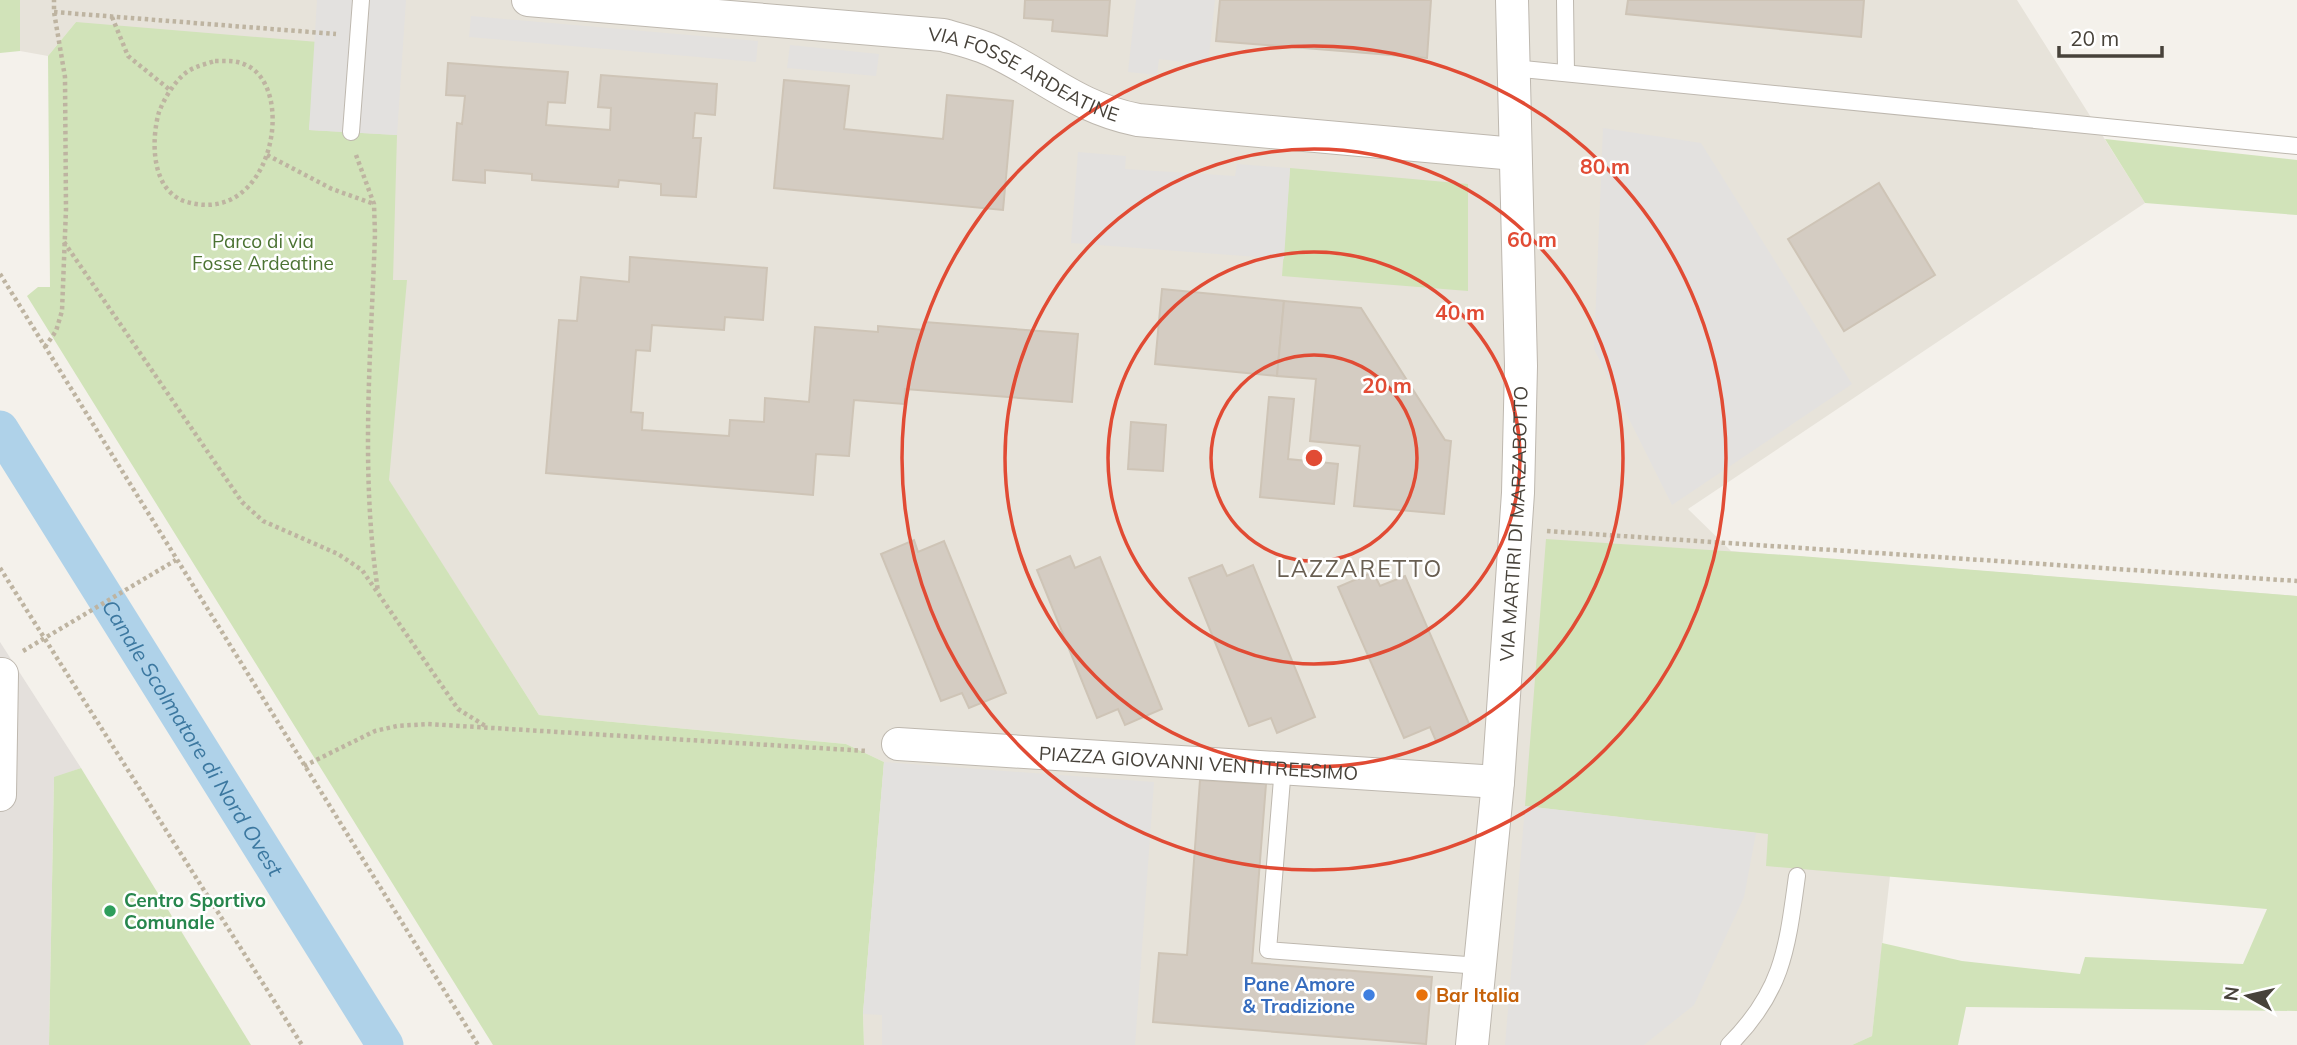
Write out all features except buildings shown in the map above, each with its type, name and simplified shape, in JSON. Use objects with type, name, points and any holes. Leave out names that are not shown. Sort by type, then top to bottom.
[{"type":"street","name":"VIA FOSSE ARDEATINE","points":[[528,0],[943,35],[994,51],[1079,101],[1112,115],[1138,120],[1516,154]]},
{"type":"street","name":"VIA MARTIRI DI MARZABOTTO","points":[[1472,1045],[1498,782],[1515,529],[1521,366],[1513,0]]},
{"type":"street","points":[[0,795],[1,673]]},
{"type":"street","name":"PIAZZA GIOVANNI VENTITREESIMO","points":[[898,744],[1498,782]]},
{"type":"lane","points":[[351,132],[361,0]]},
{"type":"lane","points":[[1565,0],[1566,72]]},
{"type":"lane","points":[[1513,68],[2297,146]]},
{"type":"lane","points":[[1283,767],[1268,950],[1480,966]]},
{"type":"lane","points":[[1729,1045],[1756,1014],[1776,979],[1787,948],[1797,876]]},
{"type":"path","points":[[45,347],[57,331],[62,311],[64,242],[65,77],[54,0]]},
{"type":"path","points":[[54,12],[358,35]]},
{"type":"path","points":[[112,17],[128,56],[170,90]]},
{"type":"path","points":[[215,61],[234,61],[249,66],[262,79],[272,103],[273,130],[267,155],[256,178],[241,195],[220,204],[199,205],[180,199],[165,186],[156,164],[154,140],[160,112],[170,90],[183,74],[215,61]]},
{"type":"path","points":[[351,132],[352,146],[374,204],[368,450],[370,520],[378,591]]},
{"type":"path","points":[[267,155],[332,190],[374,204]]},
{"type":"path","points":[[64,242],[242,502],[263,521],[338,554],[362,570],[458,709],[487,727]]},
{"type":"path","points":[[0,274],[478,1045]]},
{"type":"path","points":[[1515,529],[2297,581]]},
{"type":"path","points":[[43,639],[176,560]]},
{"type":"path","points":[[0,568],[302,1045]]},
{"type":"path","points":[[304,766],[375,731],[428,723],[868,751],[898,744]]},
{"type":"shaded area","points":[[20,0],[2017,0],[2145,203],[1688,509],[1731,551],[2297,596],[2297,911],[1890,876],[1872,1036],[1852,1045],[864,1045],[863,1014],[884,762],[846,744],[539,715],[389,481],[76,22],[48,56],[20,51]]},
{"type":"shaded area","points":[[317,0],[406,0],[397,135],[309,130]]},
{"type":"shaded area","points":[[1136,0],[1215,0],[1208,65],[1159,59],[1157,75],[1128,72]]},
{"type":"shaded area","points":[[471,16],[758,41],[756,62],[469,37]]},
{"type":"shaded area","points":[[790,45],[879,54],[876,76],[787,68]]},
{"type":"shaded area","points":[[1603,128],[1701,143],[1852,384],[1672,505],[1594,349]]},
{"type":"shaded area","points":[[1078,152],[1126,156],[1125,169],[1235,176],[1237,164],[1290,168],[1284,259],[1071,243]]},
{"type":"shaded area","points":[[0,642],[81,768],[54,778],[49,1045],[0,1045]]},
{"type":"shaded area","points":[[884,762],[1154,782],[1135,1045],[882,1045],[882,1015],[863,1014]]},
{"type":"shaded area","points":[[1525,806],[1756,833],[1744,897],[1694,1005],[1644,1045],[1505,1045]]},
{"type":"green space","points":[[0,0],[20,0],[20,51],[0,53]]},
{"type":"green space","name":"Parco di via Fosse Ardeatine","points":[[76,22],[318,42],[309,130],[397,135],[393,280],[407,280],[389,480],[539,715],[846,744],[884,762],[863,1014],[864,1045],[493,1045],[27,296],[38,287],[50,287],[48,56]]},
{"type":"green space","points":[[2105,139],[2297,160],[2297,215],[2145,203]]},
{"type":"green space","points":[[1290,168],[1468,184],[1468,291],[1282,276]]},
{"type":"green space","points":[[1546,539],[1800,556],[2297,596],[2297,1011],[1966,1007],[1958,1045],[1852,1045],[1872,1036],[1882,943],[1962,961],[2080,974],[2085,957],[2243,964],[2267,909],[1766,866],[1768,834],[1525,806]]},
{"type":"green space","name":"Centro Sportivo Comunale","points":[[81,768],[251,1045],[49,1045],[54,777]]},
{"type":"waterway","name":"Canale Scolmatore di Nord Ovest","points":[[0,429],[385,1045]]},
{"type":"place","name":"Centro Sportivo Comunale","points":[[110,911]]},
{"type":"place","name":"Pane Amore & Tradizione","points":[[1369,995]]},
{"type":"place","name":"Bar Italia","points":[[1422,995]]},
{"type":"district","name":"LAZZARETTO","points":[[1360,568]]}]
